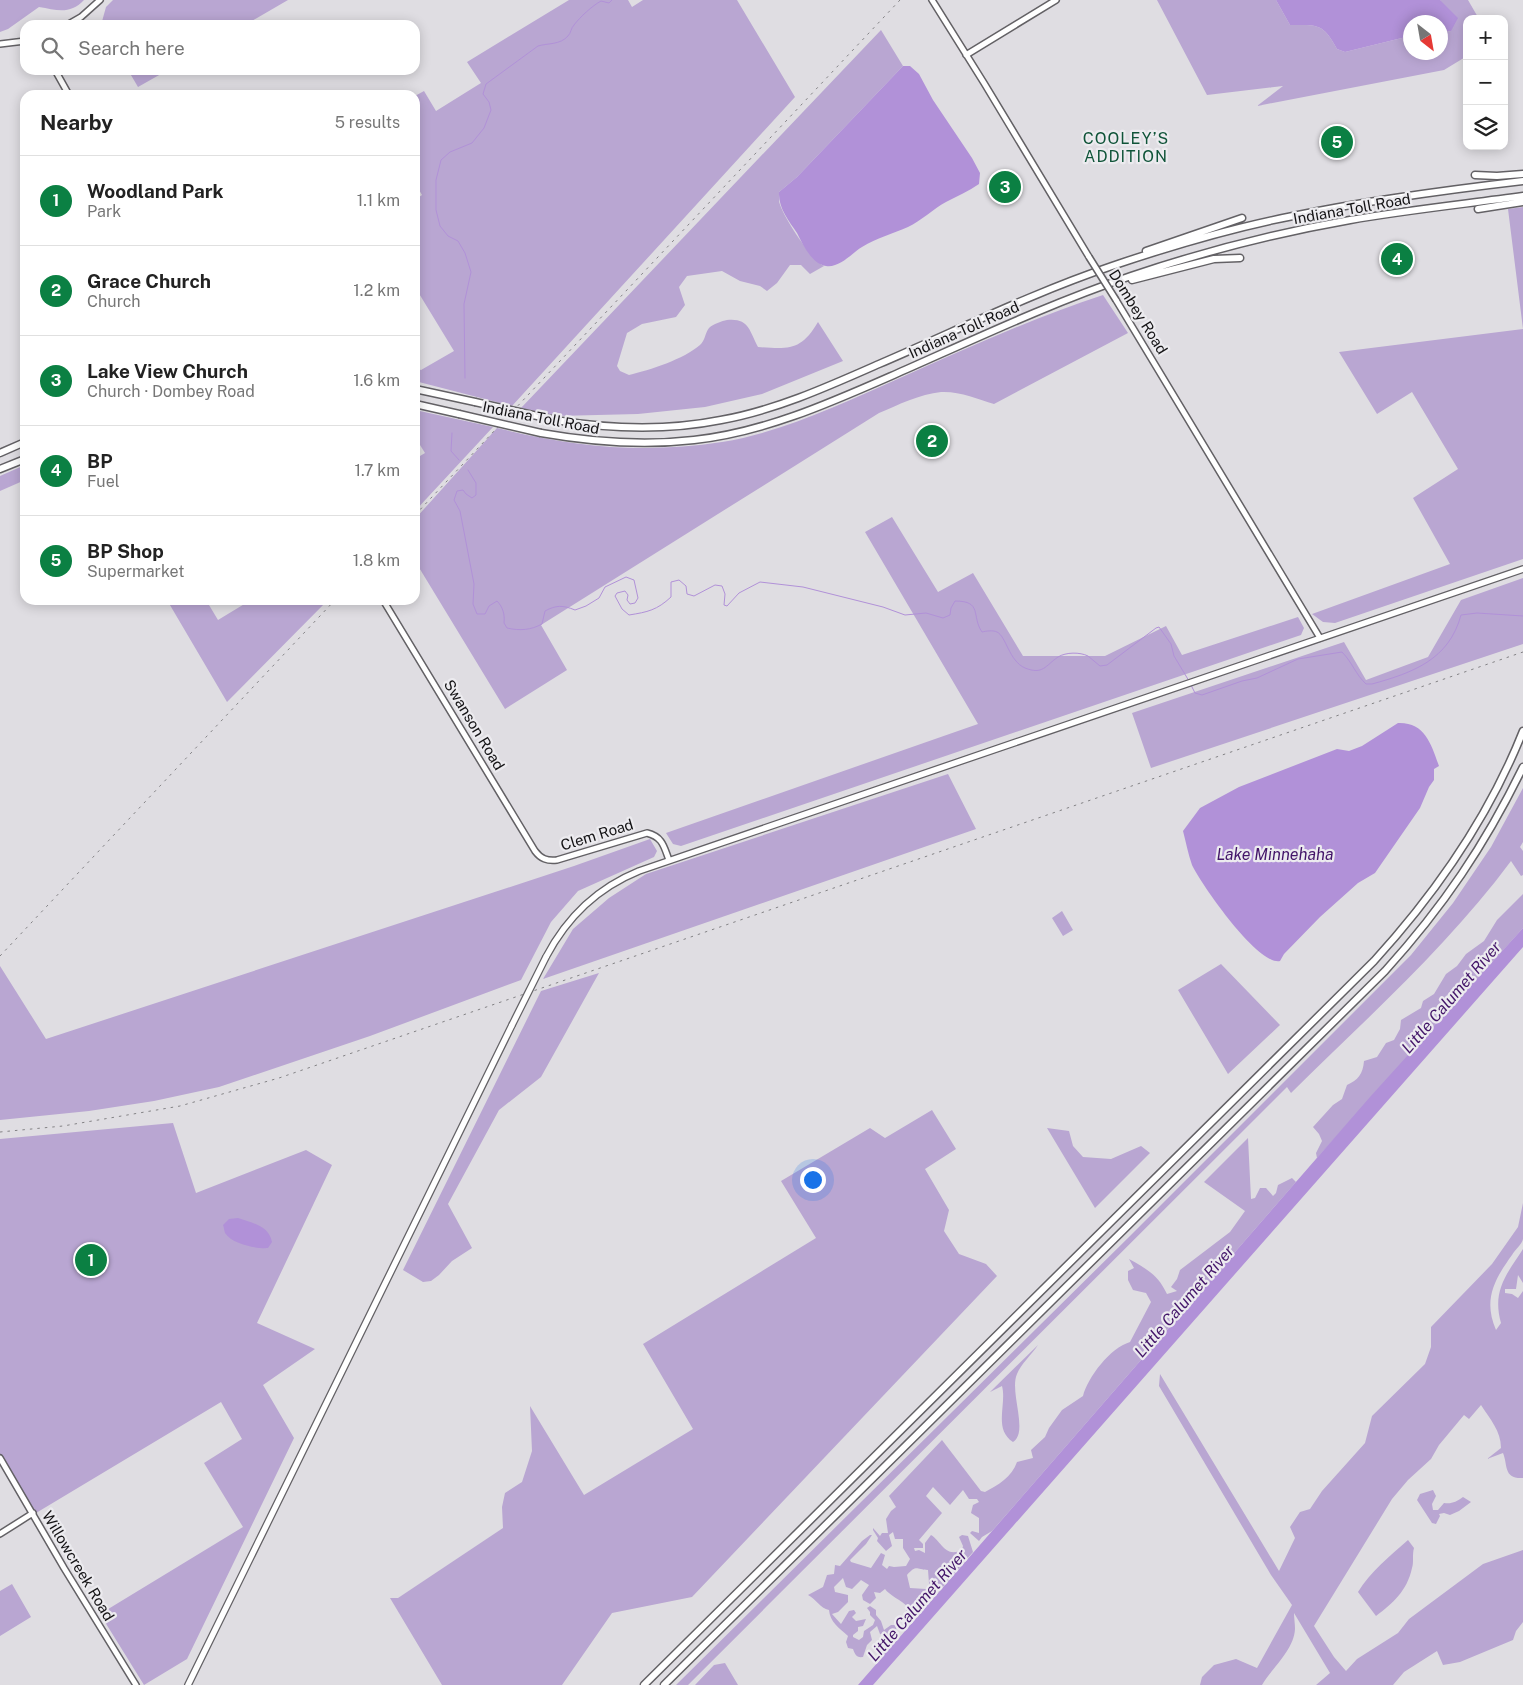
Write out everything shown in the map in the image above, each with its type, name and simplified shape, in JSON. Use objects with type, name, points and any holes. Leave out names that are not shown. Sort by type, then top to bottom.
[{"type":"highway","points":[[1475,175],[1523,174]]},
{"type":"highway","name":"Indiana Toll Road","points":[[420,390],[555,420],[601,426],[658,428],[690,425],[747,414],[810,394],[1030,297],[1110,267],[1200,238],[1291,216],[1390,198],[1523,181]]},
{"type":"highway","name":"Indiana Toll Road","points":[[420,405],[540,433],[586,440],[635,444],[695,440],[753,429],[817,408],[1080,294],[1204,254],[1296,231],[1392,213],[1523,196]]},
{"type":"highway","points":[[1478,210],[1523,202]]},
{"type":"highway","points":[[1110,267],[1138,253],[1242,218]]},
{"type":"highway","points":[[1080,294],[1214,259],[1240,258]]},
{"type":"highway","points":[[0,452],[20,444]]},
{"type":"highway","points":[[0,469],[20,461]]},
{"type":"highway","points":[[644,1685],[1381,954],[1424,903],[1455,861],[1496,791],[1523,731]]},
{"type":"highway","points":[[664,1685],[1385,971],[1437,911],[1466,869],[1489,833],[1523,767]]},
{"type":"main road","points":[[188,1685],[546,957],[563,928],[594,897],[633,874],[669,860],[1523,569]]},
{"type":"street","points":[[76,20],[100,0]]},
{"type":"street","name":"Dombey Road","points":[[932,0],[1320,638]]},
{"type":"street","points":[[966,55],[1056,0]]},
{"type":"street","points":[[0,44],[20,42]]},
{"type":"street","points":[[58,75],[66,90]]},
{"type":"street","name":"Swanson Road","points":[[386,605],[535,851],[545,860]]},
{"type":"street","name":"Clem Road","points":[[545,860],[562,859],[647,833],[656,835],[660,839],[669,860]]},
{"type":"street","name":"Willowcreek Road","points":[[0,1458],[64,1568],[136,1685]]},
{"type":"street","points":[[0,1534],[33,1513]]},
{"type":"shaded area","points":[[0,0],[84,0],[79,5],[68,10],[39,7],[8,29],[0,32]]},
{"type":"shaded area","points":[[113,0],[288,0],[254,20],[102,20],[106,7]]},
{"type":"shaded area","points":[[569,0],[628,0],[632,7],[643,0],[737,0],[795,97],[512,406],[420,382],[420,370],[454,351],[420,295],[420,196],[422,195],[420,192],[420,93],[424,91],[436,111],[481,83],[467,62]]},
{"type":"shaded area","points":[[1157,0],[1276,0],[1290,25],[1319,27],[1328,34],[1337,49],[1345,52],[1403,38],[1403,60],[1448,60],[1448,31],[1451,31],[1448,15],[1445,15],[1440,0],[1468,0],[1477,15],[1463,15],[1463,58],[1444,70],[1257,106],[1283,86],[1207,95]]},
{"type":"shaded area","points":[[881,30],[903,66],[797,177],[779,192],[781,207],[791,226],[812,256],[824,266],[810,274],[801,265],[790,265],[777,283],[767,291],[760,286],[740,281],[722,271],[687,276],[679,287],[685,305],[676,317],[642,324],[627,333],[617,366],[620,371],[629,375],[666,363],[693,350],[702,343],[709,328],[727,320],[744,323],[750,330],[758,347],[778,348],[786,348],[800,343],[818,322],[843,361],[762,394],[705,407],[638,414],[557,416],[521,408]]},
{"type":"shaded area","points":[[131,75],[159,75],[138,87]]},
{"type":"shaded area","points":[[1523,207],[1523,329],[1508,209]]},
{"type":"shaded area","points":[[1103,295],[1128,333],[994,404],[961,394],[941,392],[917,397],[879,413],[541,625],[567,670],[505,709],[420,569],[420,513],[497,428],[554,440],[609,447],[664,448],[722,442],[768,431],[813,416],[1051,313]]},
{"type":"shaded area","points":[[1523,329],[1523,559],[1335,623],[1323,622],[1312,614],[1450,564],[1413,498],[1458,469],[1412,392],[1377,414],[1339,352]]},
{"type":"shaded area","points":[[420,411],[493,427],[420,506],[420,456],[425,453],[420,445]]},
{"type":"shaded area","points":[[20,467],[20,482],[0,491],[0,476]]},
{"type":"shaded area","points":[[892,517],[938,592],[973,573],[1023,656],[1105,656],[1166,626],[1182,655],[1298,617],[1304,628],[1301,635],[681,846],[673,844],[666,833],[978,724],[865,532]]},
{"type":"shaded area","points":[[1523,578],[1523,644],[1151,768],[1132,713],[1344,642],[1366,680],[1428,657],[1461,600]]},
{"type":"shaded area","points":[[170,605],[209,605],[218,620],[243,605],[323,605],[227,702]]},
{"type":"shaded area","points":[[948,774],[976,829],[543,979],[573,929],[609,898],[646,874]]},
{"type":"shaded area","points":[[1523,788],[1523,842],[1520,847],[1523,851],[1523,875],[1521,876],[1511,861],[1461,923],[1377,1009],[1291,1093],[1287,1087],[688,1685],[676,1685],[1411,955],[1453,903],[1491,847]]},
{"type":"shaded area","points":[[650,839],[657,851],[654,857],[578,891],[551,922],[521,980],[370,1036],[219,1087],[154,1101],[89,1111],[0,1120],[0,966],[46,1039],[574,866]]},
{"type":"shaded area","points":[[1523,894],[1523,928],[1317,1158],[1316,1153],[1322,1141],[1313,1127],[1333,1105],[1342,1099],[1347,1085],[1357,1079],[1361,1073],[1364,1061],[1377,1057],[1386,1043],[1394,1040],[1400,1029],[1401,1020],[1421,1008],[1423,1001],[1434,994],[1446,974],[1457,966],[1466,954],[1484,941],[1497,920]]},
{"type":"shaded area","points":[[1062,911],[1073,930],[1063,936],[1052,918]]},
{"type":"shaded area","points":[[1221,964],[1280,1025],[1228,1074],[1178,990]]},
{"type":"shaded area","points":[[599,973],[541,1077],[499,1110],[448,1204],[472,1248],[452,1261],[431,1281],[423,1282],[403,1270],[541,991]]},
{"type":"shaded area","points":[[932,1110],[956,1149],[925,1169],[949,1210],[944,1231],[959,1254],[986,1264],[997,1276],[692,1597],[612,1613],[562,1685],[442,1685],[390,1598],[398,1598],[503,1528],[502,1507],[505,1493],[522,1482],[532,1451],[530,1406],[584,1495],[693,1429],[643,1344],[816,1238],[781,1181],[870,1128],[885,1138]]},
{"type":"shaded area","points":[[173,1123],[196,1193],[306,1150],[332,1165],[257,1323],[315,1349],[263,1385],[294,1438],[187,1659],[144,1685],[100,1614],[243,1527],[204,1463],[242,1439],[221,1402],[36,1513],[0,1455],[0,1139]]},
{"type":"shaded area","points":[[1047,1128],[1069,1131],[1073,1146],[1083,1157],[1111,1159],[1141,1146],[1150,1153],[1095,1208]]},
{"type":"shaded area","points":[[1248,1138],[1251,1199],[1255,1198],[1260,1188],[1266,1188],[1273,1196],[1278,1185],[1292,1178],[1296,1182],[992,1531],[979,1541],[970,1533],[972,1531],[979,1533],[979,1518],[971,1513],[973,1505],[979,1502],[977,1499],[969,1499],[963,1490],[950,1505],[933,1487],[926,1496],[942,1513],[919,1540],[923,1544],[923,1548],[914,1548],[915,1551],[919,1550],[925,1553],[925,1543],[931,1535],[948,1551],[956,1552],[962,1550],[963,1546],[959,1537],[962,1535],[968,1536],[973,1552],[941,1589],[936,1592],[929,1583],[928,1570],[917,1568],[907,1575],[910,1588],[926,1589],[933,1594],[926,1606],[920,1609],[921,1612],[916,1618],[907,1619],[904,1615],[908,1607],[885,1589],[880,1593],[874,1592],[876,1598],[870,1604],[863,1600],[862,1595],[869,1585],[861,1580],[852,1589],[846,1587],[843,1578],[834,1587],[835,1592],[848,1595],[848,1602],[838,1612],[832,1614],[841,1624],[849,1611],[854,1610],[856,1613],[852,1617],[856,1621],[866,1619],[863,1626],[858,1627],[858,1631],[853,1637],[859,1640],[863,1637],[864,1631],[873,1625],[875,1620],[867,1608],[870,1606],[876,1610],[876,1615],[881,1621],[884,1630],[891,1625],[897,1625],[896,1630],[890,1635],[889,1639],[892,1657],[877,1654],[882,1652],[881,1642],[884,1641],[884,1635],[880,1634],[877,1626],[870,1632],[872,1640],[867,1645],[863,1657],[857,1656],[853,1649],[848,1648],[846,1642],[848,1636],[833,1621],[829,1610],[808,1595],[823,1587],[827,1575],[834,1574],[835,1565],[840,1566],[862,1541],[870,1535],[872,1535],[850,1560],[851,1562],[871,1568],[881,1553],[885,1555],[882,1565],[887,1569],[889,1566],[906,1566],[910,1559],[903,1548],[903,1539],[895,1539],[893,1532],[889,1535],[892,1546],[886,1551],[877,1541],[878,1538],[873,1528],[880,1536],[882,1533],[888,1533],[886,1519],[896,1507],[889,1496],[942,1440],[981,1491],[985,1492],[1008,1476],[1017,1462],[1033,1458],[1031,1450],[1045,1437],[1062,1410],[1083,1396],[1095,1372],[1115,1350],[1130,1342],[1151,1302],[1146,1293],[1133,1290],[1128,1280],[1128,1271],[1134,1268],[1129,1259],[1151,1273],[1160,1282],[1167,1294],[1177,1291],[1171,1287],[1177,1279],[1180,1270],[1230,1232],[1245,1211],[1204,1182]]},
{"type":"shaded area","points":[[1523,1203],[1523,1239],[1500,1273],[1492,1291],[1490,1309],[1496,1330],[1501,1323],[1498,1302],[1502,1284],[1523,1249],[1523,1283],[1518,1275],[1516,1289],[1505,1289],[1505,1293],[1512,1294],[1518,1298],[1523,1291],[1523,1478],[1517,1478],[1509,1474],[1503,1453],[1487,1459],[1501,1448],[1501,1442],[1494,1425],[1481,1405],[1469,1419],[1464,1415],[1439,1445],[1431,1459],[1408,1480],[1392,1499],[1314,1626],[1334,1657],[1346,1671],[1357,1659],[1398,1633],[1409,1619],[1483,1564],[1523,1550],[1523,1622],[1516,1631],[1513,1640],[1460,1662],[1443,1665],[1437,1651],[1404,1672],[1393,1685],[1316,1685],[1330,1673],[1294,1613],[1295,1629],[1291,1644],[1262,1685],[1200,1685],[1202,1677],[1214,1665],[1236,1659],[1257,1668],[1292,1605],[1271,1575],[1159,1386],[1160,1374],[1279,1571],[1295,1538],[1290,1527],[1300,1512],[1310,1509],[1322,1491],[1365,1443],[1372,1416],[1425,1364],[1431,1347],[1431,1327],[1492,1264],[1518,1227]]},
{"type":"shaded area","points":[[1038,1345],[1017,1374],[1015,1391],[1019,1430],[1013,1442],[1007,1437],[1002,1423],[1002,1386],[990,1392]]},
{"type":"shaded area","points":[[1433,1490],[1436,1496],[1432,1504],[1433,1510],[1438,1510],[1444,1503],[1454,1502],[1463,1497],[1471,1502],[1450,1515],[1439,1514],[1440,1516],[1436,1524],[1432,1523],[1417,1500],[1420,1494]]},
{"type":"shaded area","points":[[1408,1540],[1414,1548],[1413,1566],[1410,1576],[1398,1596],[1376,1616],[1358,1592],[1374,1571]]},
{"type":"shaded area","points":[[12,1584],[31,1617],[0,1636],[0,1591]]},
{"type":"shaded area","points":[[725,1663],[738,1685],[695,1685],[714,1665]]},
{"type":"water","points":[[1276,0],[1440,0],[1458,18],[1451,31],[1448,31],[1448,15],[1403,15],[1403,38],[1345,52],[1337,49],[1328,34],[1319,27],[1290,25]]},
{"type":"water","points":[[903,66],[910,66],[919,74],[933,100],[972,158],[980,173],[979,184],[902,230],[862,247],[836,265],[826,266],[816,262],[785,214],[780,203],[779,192],[797,177]]},
{"type":"water","name":"Lake Minnehaha","points":[[1398,723],[1415,726],[1421,730],[1430,742],[1439,766],[1434,769],[1434,780],[1420,808],[1375,873],[1358,883],[1320,917],[1284,954],[1280,961],[1270,959],[1258,951],[1245,938],[1206,889],[1192,865],[1183,831],[1200,808],[1239,787],[1337,749],[1349,751],[1362,746]]},
{"type":"water","points":[[1523,928],[1523,947],[873,1685],[858,1685],[1370,1097]]},
{"type":"water","points":[[238,1218],[259,1226],[268,1232],[272,1242],[268,1248],[245,1245],[228,1237],[223,1225],[229,1219]]},
{"type":"waterway","points":[[465,378],[464,304],[471,272],[465,253],[458,241],[448,236],[440,226],[436,210],[436,180],[441,160],[450,152],[472,143],[484,128],[491,110],[489,102],[483,94],[486,84],[538,46],[565,39],[573,26],[590,9],[601,1],[609,3],[612,0]]},
{"type":"waterway","points":[[452,433],[451,451],[459,460]]},
{"type":"waterway","points":[[468,470],[476,483],[476,495],[472,498],[463,490],[457,491],[454,500],[460,511],[474,584],[473,604],[477,614],[485,614],[489,606],[497,601],[502,608],[504,623],[507,628],[534,628],[542,624],[545,611],[556,607],[567,607],[575,610],[586,606],[599,598],[605,587],[626,577],[634,580],[638,598],[635,603],[630,604],[625,591],[617,593],[615,596],[622,609],[629,615],[652,610],[661,605],[671,597],[671,582],[679,580],[686,586],[687,594],[694,596],[715,585],[722,586],[725,594],[724,605],[727,606],[739,593],[760,582],[803,587],[883,607],[905,615],[926,613],[943,618],[950,615],[955,601],[964,602],[975,610],[982,632],[992,631],[1000,634],[1015,660],[1020,665],[1031,670],[1043,669],[1061,655],[1069,653],[1088,656],[1100,666],[1107,665],[1159,627],[1171,644],[1174,656],[1189,681]]},
{"type":"waterway","points":[[1191,685],[1195,693],[1202,695],[1242,681],[1257,678],[1298,659],[1342,652],[1366,684],[1372,684],[1415,669],[1438,654],[1448,643],[1461,615],[1477,613],[1523,616]]},
{"type":"railway","points":[[420,510],[900,0]]},
{"type":"railway","points":[[0,956],[330,605]]},
{"type":"railway","points":[[0,1132],[63,1126],[180,1106],[279,1078],[1523,652]]},
{"type":"place","name":"BP Shop","points":[[1337,142]]},
{"type":"place","name":"Lake View Church","points":[[1005,187]]},
{"type":"place","name":"BP","points":[[1397,259]]},
{"type":"place","name":"Grace Church","points":[[932,441]]},
{"type":"place","name":"Woodland Park","points":[[91,1260]]},
{"type":"district","name":"COOLEY’S ADDITION","points":[[1126,147]]},
{"type":"water label","name":"Little Calumet River","points":[[1451,997]]},
{"type":"water label","name":"Little Calumet River","points":[[1184,1301]]},
{"type":"water label","name":"Little Calumet River","points":[[917,1605]]}]
